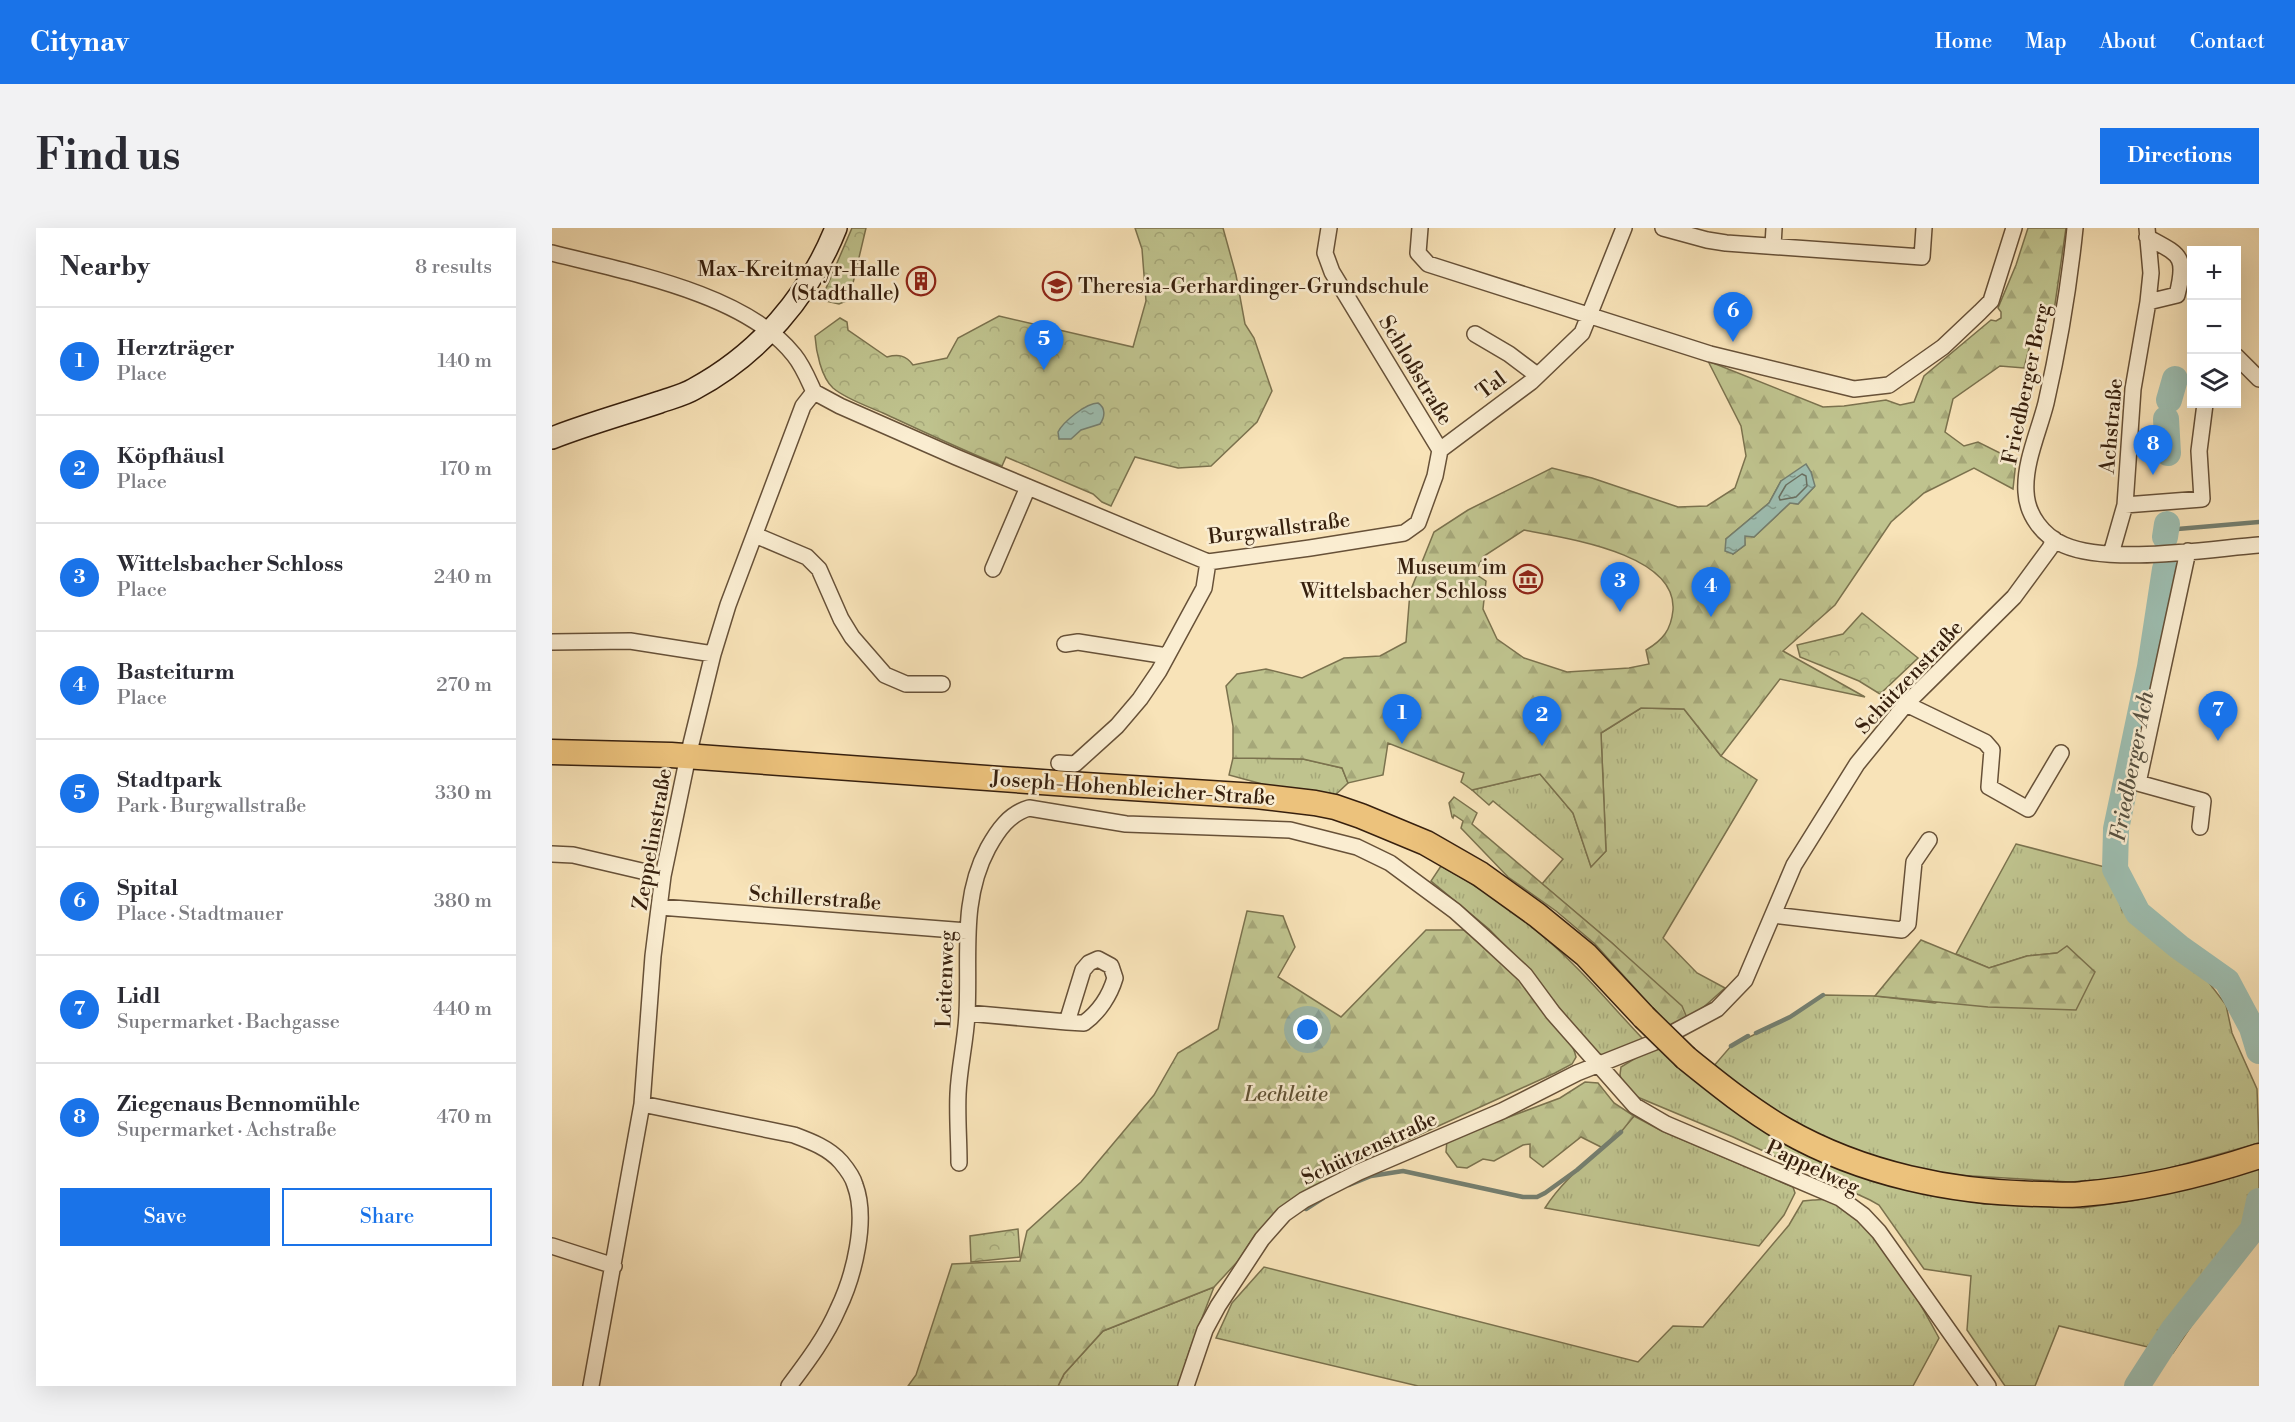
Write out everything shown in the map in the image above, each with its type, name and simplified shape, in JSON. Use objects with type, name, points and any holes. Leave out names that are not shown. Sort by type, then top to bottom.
[{"type":"main road","points":[[552,438],[693,390],[733,364],[770,332],[816,273],[836,228]]},
{"type":"main road","name":"Joseph-Hohenbleicher-Straße","points":[[552,752],[688,756],[1256,796],[1335,807],[1426,843],[1480,874],[1587,955],[1644,1017],[1686,1058],[1736,1098],[1785,1130],[1825,1150],[1910,1179],[1976,1191],[2080,1195],[2137,1188],[2258,1157]]},
{"type":"street","name":"Schloßstraße","points":[[1329,228],[1325,253],[1327,263],[1440,450],[1435,476],[1418,523],[1404,533]]},
{"type":"street","points":[[1420,228],[1418,253],[1428,264],[1710,354],[1854,389],[1889,385],[1943,347],[1991,300],[2014,228]]},
{"type":"street","name":"Tal","points":[[1440,450],[1537,375],[1582,333],[1624,228]]},
{"type":"street","points":[[1663,228],[1707,240],[1922,257],[1924,228]]},
{"type":"street","points":[[1773,246],[1774,228]]},
{"type":"street","name":"Friedberger Berg","points":[[2054,539],[2043,531],[2034,518],[2026,491],[2028,468],[2060,338],[2075,228]]},
{"type":"street","name":"Achstraße","points":[[2147,232],[2179,256],[2181,264],[2177,295],[2148,302]]},
{"type":"street","name":"Achstraße","points":[[2111,554],[2125,505],[2133,389],[2148,302],[2151,273],[2147,232]]},
{"type":"street","points":[[552,253],[688,291],[735,309],[770,332],[796,357],[813,392]]},
{"type":"street","name":"Tal","points":[[1475,334],[1509,354],[1537,375]]},
{"type":"street","points":[[2241,361],[2259,379]]},
{"type":"street","name":"Burgwallstraße","points":[[813,392],[1028,488],[1208,562],[1404,533]]},
{"type":"street","name":"Zeppelinstraße","points":[[591,1386],[642,1104],[653,956],[663,876],[688,756],[713,654],[728,605],[803,406],[813,392]]},
{"type":"street","points":[[2125,505],[2202,499],[2199,452],[2204,408]]},
{"type":"street","points":[[993,569],[1028,488]]},
{"type":"street","points":[[754,535],[807,557],[819,569],[841,620],[852,637],[885,675],[906,684],[942,684]]},
{"type":"street","points":[[2054,539],[2077,549],[2111,554],[2157,554],[2259,545]]},
{"type":"street","name":"Schützenstraße","points":[[1674,1032],[1717,1009],[1745,980],[1794,865],[1857,764],[1906,704],[2014,597],[2050,548],[2054,539]]},
{"type":"street","points":[[2180,552],[2138,783],[2203,801],[2200,827]]},
{"type":"street","points":[[1059,763],[1075,764],[1117,726],[1140,699],[1167,656],[1204,588],[1208,562]]},
{"type":"street","points":[[552,642],[630,641],[713,654]]},
{"type":"street","points":[[1065,644],[1078,642],[1167,656]]},
{"type":"street","points":[[1906,704],[1984,742],[1992,750],[1989,786],[2028,809],[2061,753]]},
{"type":"street","name":"Pappelweg","points":[[1018,812],[1029,808],[1046,809],[1126,824],[1290,830],[1357,847],[1390,863],[1455,911],[1525,975],[1554,1013],[1635,1106],[1666,1124],[1840,1198],[1863,1215],[1885,1241],[1988,1386]]},
{"type":"street","name":"Leitenweg","points":[[959,1162],[958,1094],[967,1013],[967,931],[972,890],[980,862],[1005,822],[1018,812]]},
{"type":"street","points":[[1773,915],[1902,930],[1908,924],[1914,862],[1929,840]]},
{"type":"street","points":[[552,854],[573,855],[663,876]]},
{"type":"street","name":"Schillerstraße","points":[[660,907],[967,931]]},
{"type":"street","points":[[967,1013],[1067,1022]]},
{"type":"street","name":"Schützenstraße","points":[[1186,1386],[1205,1330],[1218,1306],[1262,1239],[1284,1214],[1304,1200],[1359,1172],[1502,1111],[1577,1073],[1655,1042]]},
{"type":"street","points":[[642,1104],[794,1135],[818,1144],[840,1160],[855,1184],[861,1210],[858,1242],[849,1278],[839,1308],[821,1341],[789,1386]]},
{"type":"street","points":[[552,1246],[614,1266]]},
{"type":"green space","points":[[852,228],[866,228],[849,300],[839,304],[821,300]]},
{"type":"green space","points":[[1135,228],[1223,228],[1236,275],[1245,324],[1254,338],[1272,391],[1257,422],[1211,466],[1178,468],[1135,457],[1111,506],[1093,494],[1006,457],[1002,466],[844,396],[833,388],[822,371],[815,336],[840,318],[847,322],[848,330],[887,357],[902,356],[913,365],[947,358],[958,338],[999,316],[1133,347],[1146,301],[1142,249]]},
{"type":"green space","points":[[2028,228],[2066,228],[2054,311],[2038,314],[2024,368],[2000,366],[1953,399],[1945,432],[1964,446],[1978,442],[2016,461],[2013,489],[1974,468],[1924,493],[1891,522],[1835,605],[1783,651],[1865,697],[1780,679],[1721,756],[1684,709],[1641,708],[1601,733],[1606,851],[1591,867],[1573,813],[1540,774],[1472,790],[1461,782],[1464,773],[1388,743],[1383,775],[1348,783],[1342,768],[1303,759],[1233,758],[1233,726],[1226,686],[1237,674],[1266,669],[1302,678],[1344,658],[1380,656],[1406,642],[1410,592],[1434,532],[1468,510],[1552,468],[1592,478],[1678,507],[1707,506],[1735,488],[1746,456],[1741,426],[1708,361],[1823,407],[1886,400],[1900,405],[1914,402],[1924,376],[1991,320],[1996,321],[2001,318],[1998,308]],"holes":[[[1811,472],[1814,487],[1798,504],[1790,503],[1754,537],[1744,535],[1745,545],[1733,554],[1726,539],[1769,503],[1781,481]],[[1524,530],[1590,544],[1615,552],[1638,562],[1657,575],[1669,591],[1673,610],[1665,634],[1646,650],[1649,664],[1629,668],[1567,672],[1524,658],[1497,639],[1483,609],[1486,581],[1474,573],[1484,556]]]},
{"type":"green space","points":[[1862,613],[1918,658],[1880,694],[1859,681],[1800,657],[1797,645],[1843,634]]},
{"type":"green space","points":[[1641,708],[1684,709],[1721,756],[1757,780],[1663,938],[1697,973],[1725,988],[1697,1013],[1687,1018],[1612,943],[1542,884],[1563,859],[1493,801],[1489,805],[1472,790],[1540,774],[1573,813],[1591,866],[1606,851],[1601,733]]},
{"type":"green space","points":[[1233,758],[1303,759],[1342,768],[1348,783],[1331,799],[1266,789],[1262,784],[1229,775]]},
{"type":"green space","points":[[1454,797],[1477,813],[1472,824],[1682,1006],[1687,1018],[1669,1026],[1595,944],[1556,911],[1508,877],[1461,828],[1463,821],[1454,815],[1452,817],[1449,803]]},
{"type":"green space","points":[[2016,844],[2109,868],[2122,910],[2207,980],[2226,1005],[2232,1033],[2257,1089],[2259,1143],[2138,1177],[2070,1182],[1956,1175],[1916,1168],[1850,1150],[1787,1119],[1712,1068],[1731,1046],[1790,1017],[1823,995],[1875,996],[1935,1003],[2057,953],[2027,956],[1989,968],[1956,954]]},
{"type":"green space","points":[[1441,866],[1495,899],[1530,925],[1586,977],[1643,1039],[1603,1055],[1596,1053],[1526,967],[1489,929],[1431,881]]},
{"type":"green space","name":"Lechleite","points":[[1247,911],[1283,916],[1295,947],[1278,977],[1341,1017],[1426,930],[1467,930],[1546,1009],[1560,1026],[1576,1057],[1572,1064],[1555,1073],[1355,1164],[1301,1193],[1255,1235],[1238,1261],[1214,1287],[1103,1331],[1064,1374],[1058,1386],[908,1386],[916,1375],[952,1264],[1020,1261],[1027,1231],[1081,1182],[1154,1095],[1178,1053],[1218,1029]]},
{"type":"green space","points":[[1921,940],[1989,968],[2027,956],[2057,953],[2067,946],[2095,972],[2076,1010],[1988,1007],[1875,996]]},
{"type":"green space","points":[[1657,1045],[1677,1065],[1727,1106],[1778,1137],[1908,1189],[1984,1204],[2083,1208],[2137,1200],[2259,1168],[2259,1226],[2173,1353],[2059,1326],[2035,1386],[2005,1386],[1967,1330],[1971,1276],[1924,1269],[1879,1205],[1870,1200],[1733,1137],[1635,1096],[1622,1083],[1621,1067]]},
{"type":"green space","points":[[1585,1082],[1598,1083],[1614,1103],[1634,1116],[1603,1148],[1581,1137],[1543,1167],[1530,1157],[1530,1144],[1523,1145],[1494,1161],[1483,1159],[1467,1168],[1457,1167],[1446,1152],[1447,1140],[1560,1098]]},
{"type":"green space","points":[[1634,1116],[1662,1131],[1793,1187],[1795,1193],[1784,1215],[1759,1246],[1545,1208],[1576,1171]]},
{"type":"green space","points":[[1827,1200],[1844,1208],[1876,1239],[1906,1281],[1939,1338],[1913,1386],[1418,1386],[1216,1338],[1232,1303],[1264,1267],[1638,1362],[1673,1326],[1703,1327],[1789,1225],[1803,1201]]},
{"type":"green space","points":[[1018,1229],[1020,1257],[971,1262],[970,1236]]},
{"type":"green space","points":[[1214,1287],[1190,1349],[1179,1386],[1058,1386],[1064,1374],[1103,1331]]},
{"type":"water","points":[[1098,403],[1104,413],[1100,424],[1081,430],[1071,439],[1059,439],[1058,432],[1070,418],[1087,406]]},
{"type":"water","points":[[1806,464],[1815,486],[1798,504],[1790,503],[1754,537],[1745,536],[1745,545],[1733,554],[1725,551],[1726,539],[1769,503],[1781,481]]},
{"type":"waterway","name":"Friedberger Ach","points":[[2169,400],[2175,379]]},
{"type":"waterway","name":"Friedberger Ach","points":[[2166,419],[2168,453]]},
{"type":"waterway","points":[[2166,530],[2259,522]]},
{"type":"waterway","name":"Friedberger Ach","points":[[2165,537],[2167,524]]},
{"type":"waterway","name":"Friedberger Ach","points":[[2165,569],[2150,667],[2116,829],[2115,869],[2138,913],[2179,947],[2227,981],[2252,1028],[2259,1051]]},
{"type":"waterway","points":[[1756,1033],[1790,1017],[1823,995]]},
{"type":"waterway","points":[[1731,1046],[1748,1036]]},
{"type":"waterway","points":[[1349,1185],[1371,1176],[1403,1171],[1523,1197],[1537,1197],[1577,1170],[1621,1132]]},
{"type":"waterway","points":[[1306,1209],[1323,1198]]},
{"type":"waterway","name":"Friedberger Ach","points":[[2137,1386],[2173,1330],[2253,1229],[2259,1201]]},
{"type":"place","name":"Max-Kreitmayr-Halle (Stadthalle)","points":[[921,281]]},
{"type":"place","name":"Theresia-Gerhardinger-Grundschule","points":[[1057,286]]},
{"type":"place","name":"Spital","points":[[1733,342]]},
{"type":"place","name":"Stadtpark","points":[[1044,370]]},
{"type":"place","name":"Ziegenaus Bennomühle","points":[[2153,475]]},
{"type":"place","name":"Museum im Wittelsbacher Schloss","points":[[1528,579]]},
{"type":"place","name":"Wittelsbacher Schloss","points":[[1620,612]]},
{"type":"place","name":"Basteiturm","points":[[1711,617]]},
{"type":"place","name":"Lidl","points":[[2218,741]]},
{"type":"place","name":"Herzträger","points":[[1402,744]]},
{"type":"place","name":"Köpfhäusl","points":[[1542,746]]}]
